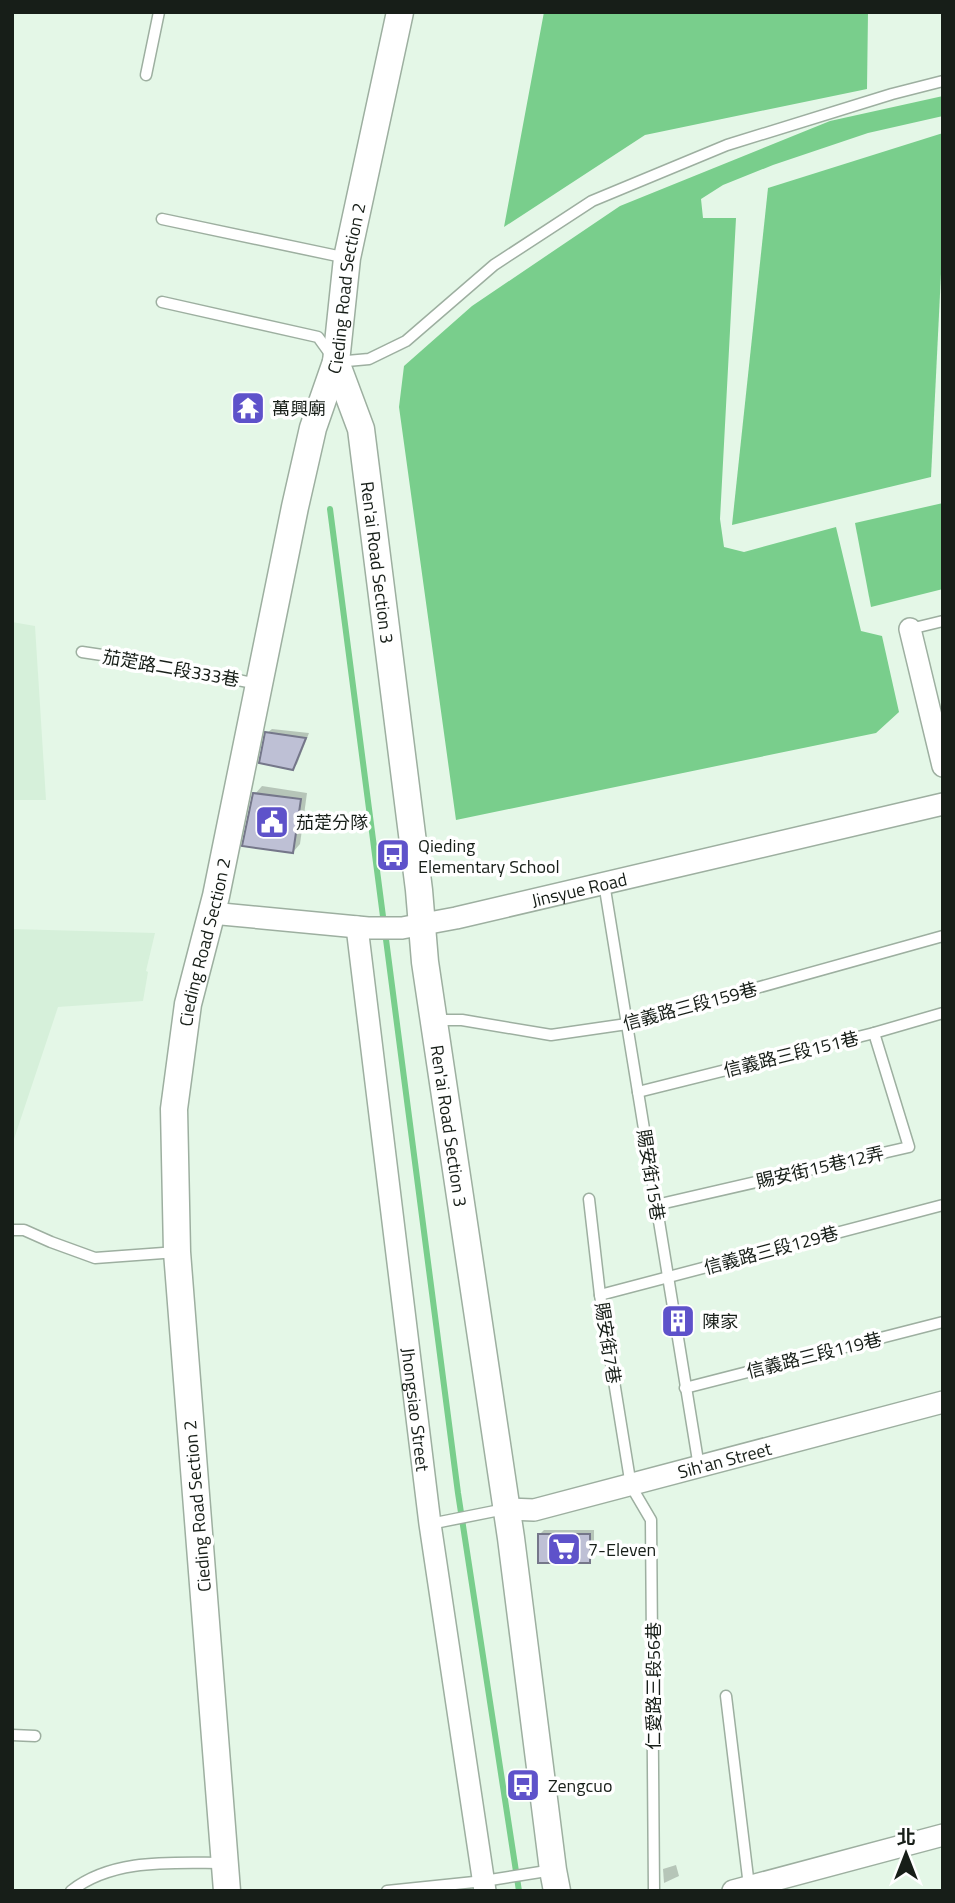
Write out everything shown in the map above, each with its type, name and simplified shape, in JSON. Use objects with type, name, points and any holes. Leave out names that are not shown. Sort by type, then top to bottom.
[{"type":"street","name":"Cieding Road Section 2","points":[[227,1891],[177,1252],[174,1109],[188,1004],[211,913],[313,428],[336,362],[346,258],[400,12]]},
{"type":"street","name":"Ren'ai Road Section 3","points":[[336,362],[362,429],[412,927],[433,1020],[493,1512],[511,1538],[548,1878]]},
{"type":"street","points":[[910,629],[943,766]]},
{"type":"street","name":"Jinsyue Road","points":[[211,913],[363,928],[412,927],[943,804]]},
{"type":"street","name":"Jhongsiao Street","points":[[363,928],[438,1522],[488,1883]]},
{"type":"street","name":"Sih'an Street","points":[[493,1512],[534,1510],[943,1402]]},
{"type":"street","points":[[741,1888],[943,1835]]},
{"type":"lane","points":[[146,75],[159,12]]},
{"type":"lane","points":[[162,302],[318,337],[336,362],[369,359],[406,341],[494,265],[592,201],[727,145],[943,80]]},
{"type":"lane","points":[[162,219],[346,258]]},
{"type":"lane","points":[[910,629],[943,621]]},
{"type":"lane","name":"茄萣路二段333巷","points":[[82,652],[260,684]]},
{"type":"lane","name":"賜安街15巷","points":[[604,884],[699,1467]]},
{"type":"lane","name":"信義路三段159巷","points":[[433,1020],[462,1020],[551,1035],[627,1024],[943,936]]},
{"type":"lane","name":"信義路三段151巷","points":[[638,1093],[943,1013]]},
{"type":"lane","name":"賜安街15巷12弄","points":[[656,1205],[909,1147],[874,1033]]},
{"type":"lane","name":"賜安街7巷","points":[[589,1199],[600,1296],[631,1486]]},
{"type":"lane","name":"信義路三段129巷","points":[[600,1296],[943,1205]]},
{"type":"lane","points":[[12,1230],[24,1230],[95,1258],[177,1252]]},
{"type":"lane","name":"信義路三段119巷","points":[[685,1388],[943,1322]]},
{"type":"lane","name":"仁愛路三段56巷","points":[[631,1486],[651,1520],[654,1891]]},
{"type":"lane","points":[[438,1522],[493,1512]]},
{"type":"lane","points":[[726,1696],[741,1888]]},
{"type":"lane","points":[[12,1735],[35,1736]]},
{"type":"lane","points":[[71,1891],[97,1874],[148,1864],[224,1863]]},
{"type":"lane","points":[[387,1891],[548,1878]]},
{"type":"shaded area","points":[[544,12],[868,12],[867,89],[645,135],[504,227]]},
{"type":"shaded area","points":[[943,96],[943,116],[868,133],[773,165],[723,185],[701,199],[703,218],[736,218],[720,519],[724,547],[744,552],[836,527],[861,631],[882,636],[899,712],[876,733],[456,820],[399,407],[404,366],[472,306],[620,206],[830,121]]},
{"type":"shaded area","points":[[943,133],[943,233],[931,477],[732,525],[768,188]]},
{"type":"shaded area","points":[[943,503],[943,589],[871,607],[855,523]]},
{"type":"shaded area","points":[[12,622],[35,626],[46,800],[12,800]]},
{"type":"shaded area","points":[[12,929],[155,933],[146,971],[143,1001],[58,1007],[12,1145]]},
{"type":"building","points":[[265,732],[306,738],[293,770],[259,763]]},
{"type":"building","points":[[253,793],[301,799],[293,853],[242,846]]},
{"type":"building","name":"7-Eleven","points":[[538,1534],[590,1534],[590,1563],[538,1563]]},
{"type":"waterway","points":[[330,509],[458,1493],[519,1891]]},
{"type":"place","name":"萬興廟","points":[[248,408]]},
{"type":"place","name":"茄萣分隊","points":[[272,822]]},
{"type":"place","name":"Qieding Elementary School","points":[[393,855]]},
{"type":"place","name":"陳家","points":[[678,1321]]},
{"type":"place","name":"7-Eleven","points":[[564,1549]]},
{"type":"place","name":"Zengcuo","points":[[523,1785]]}]
